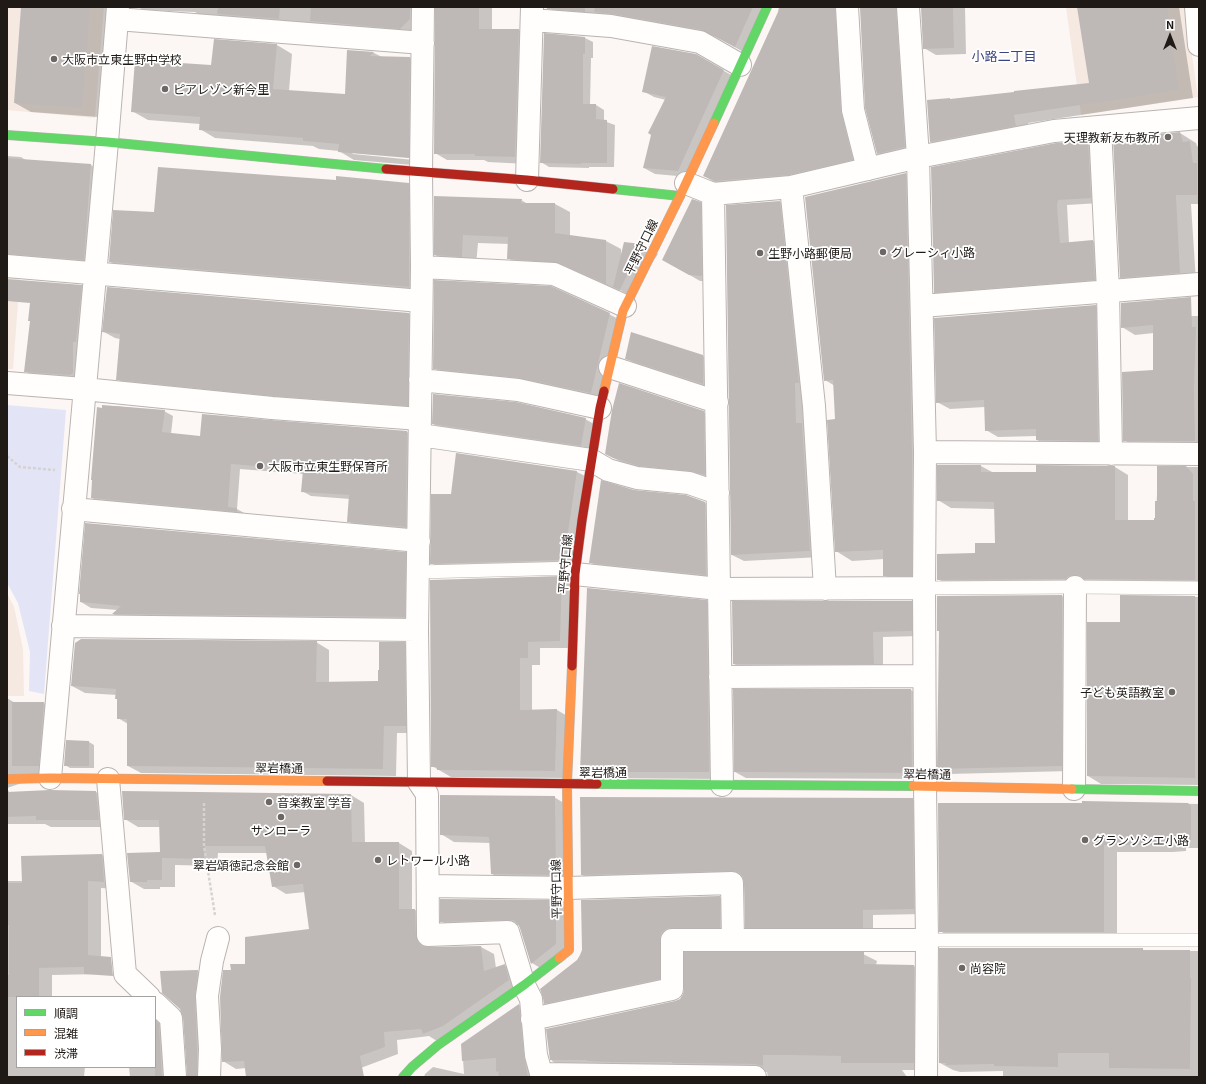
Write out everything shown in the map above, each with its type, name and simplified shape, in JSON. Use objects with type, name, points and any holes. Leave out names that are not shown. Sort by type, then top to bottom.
[{"type":"street","points":[[423,7],[420,172],[422,267],[417,630],[419,782],[427,794],[428,935],[508,932],[524,985],[531,999],[536,1054],[542,1075],[755,1077]]},
{"type":"street","name":"平野守口線","points":[[403,1077],[412,1067],[438,1045],[524,985],[568,950],[566,784],[576,571],[591,460],[600,408],[623,310],[683,189],[767,7]]},
{"type":"street","points":[[847,7],[853,110],[868,169]]},
{"type":"street","points":[[908,7],[918,157],[925,452],[924,676],[927,940],[926,1077]]},
{"type":"street","points":[[1196,7],[1199,45]]},
{"type":"street","points":[[50,778],[107,142],[117,13],[423,43]]},
{"type":"street","points":[[527,180],[532,13],[700,42],[740,65]]},
{"type":"street","points":[[7,135],[107,142],[420,172],[683,189],[713,194],[791,188],[918,157],[1054,131],[1199,118]]},
{"type":"street","points":[[1100,127],[1108,291],[1111,454]]},
{"type":"street","points":[[791,188],[814,406],[825,589]]},
{"type":"street","points":[[713,194],[722,785]]},
{"type":"street","points":[[7,266],[95,275],[421,301]]},
{"type":"street","points":[[422,267],[554,274],[625,306]]},
{"type":"street","points":[[922,306],[1199,284]]},
{"type":"street","points":[[610,367],[717,402]]},
{"type":"street","points":[[420,380],[518,390],[600,408]]},
{"type":"street","points":[[7,383],[84,389],[272,408],[420,427],[591,460],[608,470],[637,478],[689,483],[718,492]]},
{"type":"street","points":[[925,452],[1199,454]]},
{"type":"street","points":[[73,510],[418,541]]},
{"type":"street","points":[[576,571],[719,589],[924,588]]},
{"type":"street","points":[[1074,789],[1075,587]]},
{"type":"street","points":[[63,626],[417,630]]},
{"type":"street","points":[[720,677],[924,676]]},
{"type":"street","name":"翠岩橋通","points":[[7,779],[50,778],[566,784],[925,786],[1199,791]]},
{"type":"street","points":[[108,779],[125,974],[148,996]]},
{"type":"street","points":[[428,886],[568,888],[732,884],[733,940]]},
{"type":"street","points":[[209,1077],[210,1049],[207,996],[212,961],[218,938]]},
{"type":"street","points":[[532,1019],[672,989],[672,940],[927,940]]},
{"type":"street","points":[[156,1004],[171,1018],[174,1077]]},
{"type":"lane","points":[[418,572],[576,571]]},
{"type":"lane","points":[[924,588],[1199,588]]},
{"type":"lane","points":[[927,940],[1199,940]]},
{"type":"path","points":[[7,456],[20,467],[61,470]]},
{"type":"path","points":[[204,780],[204,846],[218,938]]},
{"type":"shaded area","name":"大阪市立東生野中学校","points":[[7,7],[104,7],[95,118],[7,110]]},
{"type":"shaded area","points":[[1066,7],[1185,7],[1198,97],[1081,115]]},
{"type":"shaded area","points":[[7,276],[20,277],[13,369],[7,369]]},
{"type":"shaded area","points":[[7,405],[66,410],[44,694],[29,691],[30,652],[18,603],[7,583]]},
{"type":"shaded area","points":[[7,593],[14,607],[23,649],[24,696],[7,696]]},
{"type":"building","name":"大阪市立東生野中学校","points":[[21,7],[90,7],[82,108],[14,103]]},
{"type":"building","points":[[218,7],[280,7],[279,19],[217,14]]},
{"type":"building","points":[[311,7],[410,7],[410,19],[400,29],[310,21]]},
{"type":"building","points":[[435,7],[479,7],[479,29],[519,29],[515,157],[475,156],[475,154],[434,154]]},
{"type":"building","points":[[547,7],[585,7],[585,12],[547,9]]},
{"type":"building","points":[[595,7],[753,7],[735,47],[702,30],[594,12]]},
{"type":"building","points":[[779,7],[835,7],[841,111],[853,160],[789,175],[715,181],[703,176]]},
{"type":"building","points":[[860,7],[896,7],[905,147],[877,154],[865,108]]},
{"type":"building","points":[[921,7],[953,7],[954,48],[923,49]]},
{"type":"building","points":[[1077,7],[1167,7],[1179,90],[1014,115],[1016,126],[930,142],[927,100],[950,99],[1089,83]]},
{"type":"building","points":[[544,33],[585,37],[585,54],[583,54],[583,104],[596,104],[596,119],[607,120],[607,163],[540,163]]},
{"type":"building","points":[[214,39],[277,44],[273,89],[345,94],[347,50],[374,52],[370,56],[410,57],[409,158],[338,152],[339,144],[303,141],[303,138],[199,130],[200,117],[131,112],[135,60],[211,65]]},
{"type":"building","points":[[652,46],[696,54],[724,70],[678,171],[643,168],[651,135],[648,133],[666,97],[642,92]]},
{"type":"building","points":[[1180,132],[1183,142],[1190,141],[1193,163],[1197,163],[1197,195],[1176,195],[1180,273],[1120,278],[1113,138]]},
{"type":"building","points":[[1088,140],[1091,198],[1058,200],[1057,205],[1060,243],[1093,240],[1095,280],[934,293],[931,167],[1056,143]]},
{"type":"building","points":[[7,158],[91,164],[84,260],[7,254]]},
{"type":"building","points":[[158,167],[336,180],[336,176],[409,183],[409,287],[109,262],[113,210],[154,212]]},
{"type":"building","points":[[906,173],[912,452],[912,576],[883,576],[883,550],[835,552],[827,420],[835,419],[833,380],[824,381],[805,197]]},
{"type":"building","points":[[434,196],[522,199],[521,203],[555,203],[555,233],[606,240],[606,284],[559,263],[507,259],[508,237],[463,235],[462,257],[434,255]]},
{"type":"building","points":[[692,199],[701,202],[702,276],[689,275],[662,260]]},
{"type":"building","points":[[780,201],[799,383],[795,383],[796,423],[802,423],[810,551],[731,555],[726,205]]},
{"type":"building","points":[[624,242],[642,244],[620,290],[613,287]]},
{"type":"building","points":[[7,279],[82,285],[76,342],[73,342],[73,373],[70,375],[24,372],[30,321],[28,321],[30,303],[7,301]]},
{"type":"building","points":[[434,280],[551,286],[610,313],[591,393],[519,378],[433,369]]},
{"type":"building","points":[[107,287],[409,313],[408,406],[273,396],[116,380],[120,334],[102,332]]},
{"type":"building","points":[[1191,297],[1192,327],[1196,327],[1194,388],[1195,441],[1123,441],[1122,372],[1153,370],[1153,325],[1121,328],[1121,303]]},
{"type":"building","points":[[1096,305],[1098,441],[1036,440],[1036,429],[985,431],[984,400],[936,403],[934,318]]},
{"type":"building","points":[[631,332],[703,355],[703,384],[625,359]]},
{"type":"building","points":[[619,383],[704,411],[705,475],[690,471],[639,466],[605,454],[612,410]]},
{"type":"building","points":[[433,394],[516,402],[586,418],[581,446],[432,424]]},
{"type":"building","points":[[102,405],[165,410],[162,432],[200,436],[202,414],[407,431],[406,527],[347,522],[349,495],[301,492],[303,470],[231,464],[228,507],[237,508],[237,512],[91,498],[97,407],[102,408]]},
{"type":"building","points":[[456,453],[577,471],[564,560],[430,564],[431,494],[451,494]]},
{"type":"building","points":[[937,465],[981,465],[981,472],[1036,472],[1036,465],[1115,466],[1115,520],[1154,520],[1155,501],[1157,501],[1157,466],[1186,466],[1193,474],[1193,501],[1195,501],[1195,580],[1084,579],[1081,576],[1075,575],[1069,576],[1065,579],[937,580],[937,554],[975,553],[975,543],[995,543],[994,502],[937,501]]},
{"type":"building","points":[[601,480],[634,490],[686,495],[705,502],[706,575],[589,563]]},
{"type":"building","points":[[85,523],[406,552],[405,617],[112,614],[121,606],[80,602],[79,594]]},
{"type":"building","points":[[562,576],[560,641],[528,642],[528,658],[520,658],[520,710],[557,709],[555,771],[437,770],[437,767],[431,767],[430,580]]},
{"type":"building","points":[[587,588],[707,600],[709,772],[580,772]]},
{"type":"building","points":[[1062,595],[1062,766],[937,769],[939,631],[937,631],[937,596]]},
{"type":"building","points":[[1120,595],[1195,596],[1195,778],[1087,776],[1087,622],[1120,622]]},
{"type":"building","points":[[732,601],[912,601],[912,631],[873,632],[874,664],[733,664]]},
{"type":"building","points":[[81,639],[317,641],[316,682],[378,681],[379,642],[405,642],[406,726],[384,726],[383,769],[127,766],[127,719],[117,719],[117,699],[115,699],[116,689],[71,686],[75,643]]},
{"type":"building","points":[[733,689],[911,689],[912,773],[734,772]]},
{"type":"building","points":[[12,702],[44,702],[39,766],[12,766]]},
{"type":"building","points":[[66,740],[89,741],[89,766],[64,766]]},
{"type":"building","points":[[50,790],[96,791],[99,820],[36,820],[36,816],[7,817],[7,792]]},
{"type":"building","points":[[122,791],[351,794],[352,842],[399,842],[399,909],[415,909],[416,935],[418,942],[422,946],[428,947],[481,946],[484,971],[505,964],[509,980],[443,1026],[423,1034],[421,1029],[384,1032],[385,1047],[360,1056],[364,1077],[246,1077],[244,1061],[222,1062],[220,997],[223,970],[231,970],[230,964],[245,964],[245,937],[309,929],[303,884],[272,887],[265,846],[205,846],[204,859],[162,858],[162,880],[130,882],[127,853],[160,852],[159,820],[124,820]]},
{"type":"building","points":[[440,795],[555,796],[556,875],[491,874],[489,837],[440,835]]},
{"type":"building","points":[[580,797],[913,798],[914,909],[863,910],[863,928],[745,928],[744,883],[742,876],[738,872],[581,875]]},
{"type":"building","points":[[1082,801],[1188,803],[1191,806],[1191,841],[1173,841],[1173,844],[1159,845],[1104,845],[1104,932],[939,932],[938,803],[1082,803]]},
{"type":"building","points":[[102,854],[104,882],[88,881],[88,955],[111,957],[113,976],[84,974],[84,967],[39,968],[39,996],[7,997],[7,975],[9,975],[9,925],[7,925],[7,883],[22,883],[21,856]]},
{"type":"building","points":[[720,896],[720,928],[672,928],[666,929],[661,933],[660,979],[544,1004],[540,989],[577,960],[582,950],[581,900]]},
{"type":"building","points":[[440,899],[556,900],[556,944],[531,964],[520,928],[513,920],[440,922]]},
{"type":"building","points":[[939,948],[1143,948],[1143,950],[1190,950],[1190,1069],[1109,1068],[1109,1053],[1058,1053],[1058,1067],[994,1066],[994,1064],[946,1065],[946,1063],[939,1063]]},
{"type":"building","points":[[684,952],[864,952],[864,964],[914,965],[914,1063],[841,1063],[841,1056],[784,1055],[763,1055],[763,1066],[755,1064],[550,1060],[546,1029],[680,999],[684,989]]},
{"type":"building","points":[[198,970],[195,997],[197,1077],[187,1077],[183,1017],[180,1009],[162,993],[160,971]]},
{"type":"building","points":[[519,1004],[524,1056],[528,1077],[499,1077],[498,1071],[496,1072],[496,1058],[462,1061],[461,1044]]},
{"type":"building","points":[[156,1021],[159,1024],[162,1077],[155,1077]]},
{"type":"traffic: fast","points":[[714,123],[767,7]]},
{"type":"traffic: fast","points":[[7,135],[107,142],[386,169]]},
{"type":"traffic: fast","points":[[613,189],[680,196]]},
{"type":"traffic: fast","points":[[597,784],[913,786]]},
{"type":"traffic: fast","points":[[1072,789],[1199,791]]},
{"type":"traffic: fast","points":[[403,1077],[412,1067],[438,1045],[524,985],[559,958]]},
{"type":"traffic: slow","points":[[604,391],[623,311],[680,196],[714,123]]},
{"type":"traffic: slow","points":[[559,958],[569,950],[567,784],[572,666]]},
{"type":"traffic: slow","points":[[7,779],[50,778],[327,781]]},
{"type":"traffic: slow","points":[[913,786],[1072,789]]},
{"type":"traffic: jam","points":[[386,169],[527,180],[613,189]]},
{"type":"traffic: jam","points":[[572,666],[575,574],[582,520],[604,391]]},
{"type":"traffic: jam","points":[[327,781],[597,784]]},
{"type":"place","name":"大阪市立東生野中学校","points":[[54,59]]},
{"type":"place","name":"ピアレゾン新今里","points":[[165,89]]},
{"type":"place","name":"天理教新友布教所","points":[[1168,137]]},
{"type":"place","name":"グレーシィ小路","points":[[883,252]]},
{"type":"place","name":"生野小路郵便局","points":[[760,253]]},
{"type":"place","name":"大阪市立東生野保育所","points":[[260,466]]},
{"type":"place","name":"子ども英語教室","points":[[1172,692]]},
{"type":"place","name":"音楽教室 学音","points":[[269,802]]},
{"type":"place","name":"サンローラ","points":[[281,817]]},
{"type":"place","name":"グランソシエ小路","points":[[1085,840]]},
{"type":"place","name":"レトワール小路","points":[[378,860]]},
{"type":"place","name":"翠岩頌徳記念会館","points":[[297,865]]},
{"type":"place","name":"尚容院","points":[[962,968]]},
{"type":"district","name":"小路二丁目","points":[[1004,56]]}]
